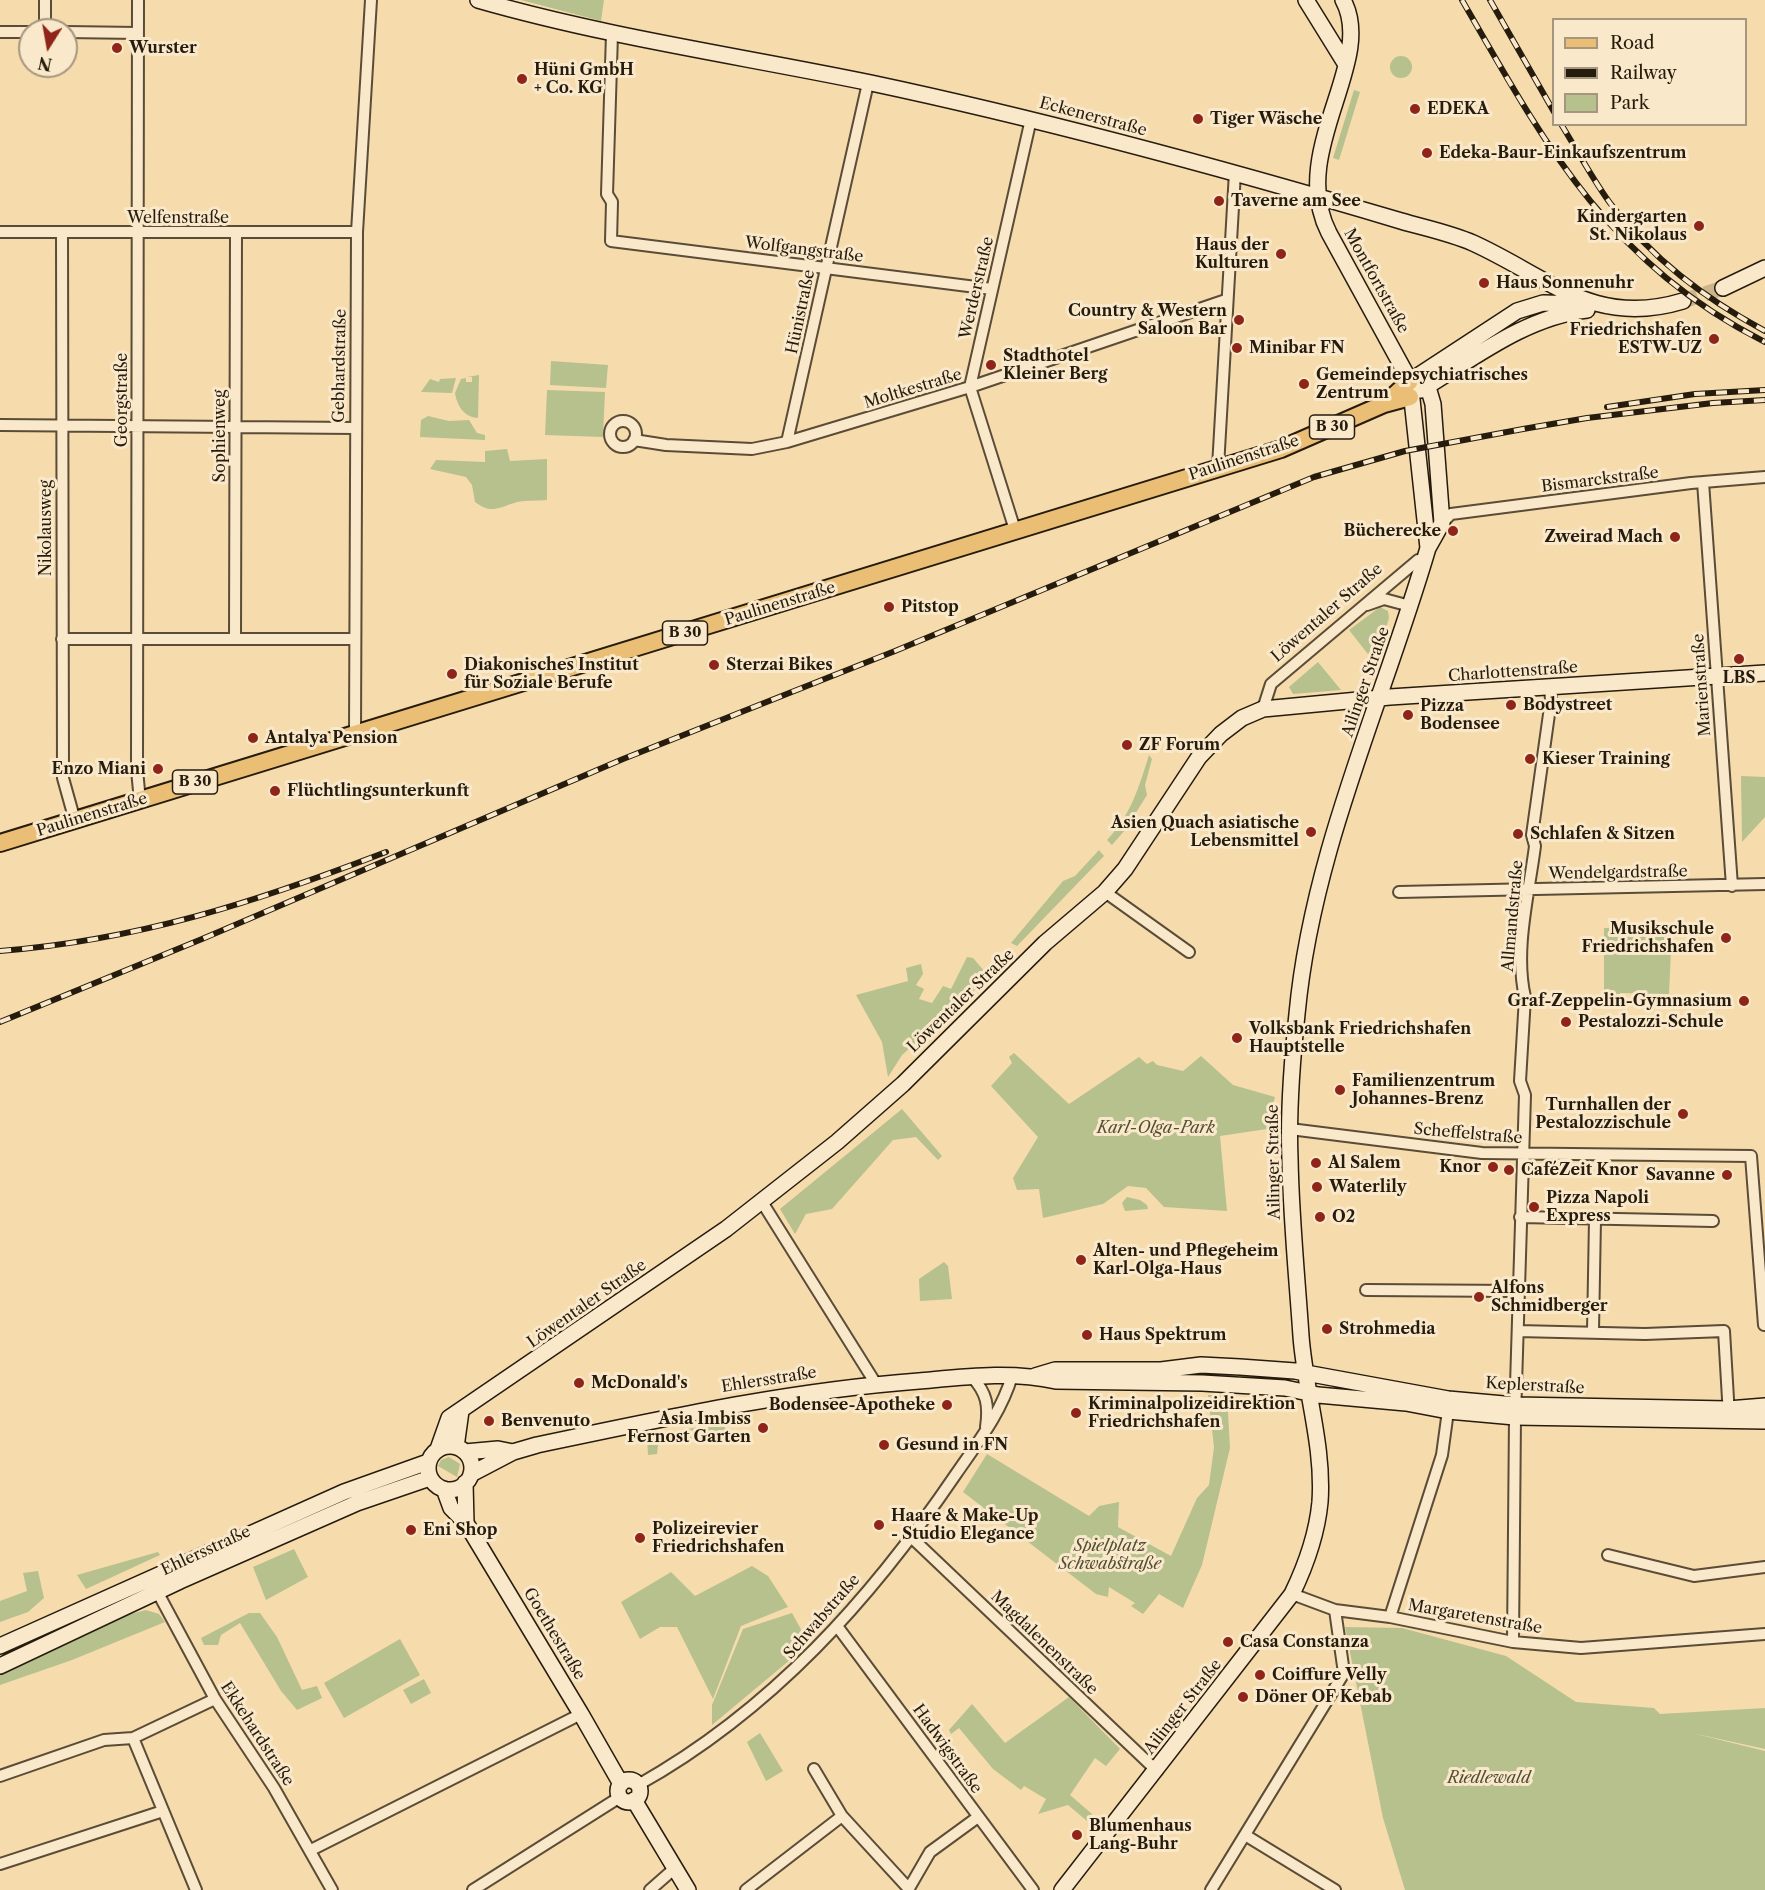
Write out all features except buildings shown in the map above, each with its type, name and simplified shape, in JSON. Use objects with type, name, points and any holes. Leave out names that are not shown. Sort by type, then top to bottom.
[{"type":"main road","name":"Paulinenstraße","points":[[0,843],[1281,449],[1384,404],[1410,389]]},
{"type":"street","points":[[45,0],[45,18]]},
{"type":"street","name":"Georgstraße","points":[[138,0],[137,770],[140,801]]},
{"type":"street","name":"Gebhardstraße","points":[[355,733],[357,232],[371,0]]},
{"type":"street","name":"Eckenerstraße","points":[[477,0],[612,34],[868,83],[1031,119],[1235,172],[1469,241],[1517,264],[1539,280],[1605,307],[1639,310],[1683,302]]},
{"type":"street","points":[[1306,0],[1346,63]]},
{"type":"street","name":"Montfortstraße","points":[[1342,0],[1351,15],[1352,36],[1325,135],[1316,178],[1317,196],[1323,221],[1410,389]]},
{"type":"street","points":[[0,32],[18,32]]},
{"type":"street","points":[[78,32],[138,33]]},
{"type":"street","name":"Wolfgangstraße","points":[[612,34],[607,194],[612,202],[611,241],[992,289]]},
{"type":"street","name":"Hünistraße","points":[[787,442],[868,83]]},
{"type":"street","name":"Werderstraße","points":[[970,387],[1031,119]]},
{"type":"street","points":[[1218,467],[1235,172]]},
{"type":"street","name":"Welfenstraße","points":[[0,232],[357,232]]},
{"type":"street","name":"Nikolausweg","points":[[62,232],[63,778],[75,821]]},
{"type":"street","name":"Sophienweg","points":[[235,639],[236,233]]},
{"type":"street","points":[[1722,288],[1765,268]]},
{"type":"street","points":[[1539,280],[1543,303]]},
{"type":"street","name":"Moltkestraße","points":[[634,440],[666,445],[752,449],[787,442],[970,387],[1226,300]]},
{"type":"street","name":"Paulinenstraße","points":[[1410,389],[1517,311],[1543,303],[1574,303],[1605,307]]},
{"type":"street","name":"B 30","points":[[1520,331],[1541,309],[1543,303]]},
{"type":"street","name":"Paulinenstraße","points":[[1410,389],[1428,387],[1520,331],[1550,317],[1605,307]]},
{"type":"street","points":[[970,387],[1015,530]]},
{"type":"street","points":[[1428,387],[1433,404],[1442,522]]},
{"type":"street","name":"Ailinger Straße","points":[[1410,389],[1426,554]]},
{"type":"street","points":[[0,425],[355,428]]},
{"type":"street","name":"Bismarckstraße","points":[[1442,522],[1451,514],[1691,483],[1765,477]]},
{"type":"street","name":"Marienstraße","points":[[1703,482],[1732,886]]},
{"type":"street","name":"Ailinger Straße","points":[[1062,1890],[1157,1771],[1292,1594],[1311,1547],[1320,1501],[1319,1460],[1306,1374],[1293,1226],[1290,1129],[1297,1010],[1310,930],[1336,830],[1426,554],[1442,522]]},
{"type":"street","name":"Löwentaler Straße","points":[[438,1449],[449,1418],[762,1202],[903,1084],[1045,943],[1105,892],[1125,868],[1199,757],[1221,734],[1242,718],[1263,709],[1271,684],[1360,607],[1426,554]]},
{"type":"street","points":[[1360,607],[1384,599],[1410,606]]},
{"type":"street","points":[[62,639],[355,639]]},
{"type":"street","name":"Charlottenstraße","points":[[1263,709],[1765,673]]},
{"type":"street","name":"Allmandstraße","points":[[1513,1642],[1515,1411],[1525,1095],[1520,1082],[1525,998],[1522,984],[1525,923],[1534,846],[1532,835],[1540,762],[1544,754],[1550,711],[1550,687]]},
{"type":"street","name":"Wendelgardstraße","points":[[1399,892],[1765,884]]},
{"type":"street","points":[[1105,892],[1189,952]]},
{"type":"street","name":"Scheffelstraße","points":[[1290,1129],[1482,1153],[1751,1156],[1764,1325]]},
{"type":"street","points":[[762,1202],[876,1384]]},
{"type":"street","points":[[1520,1216],[1713,1221]]},
{"type":"street","points":[[1593,1331],[1595,1219]]},
{"type":"street","points":[[1366,1290],[1518,1292]]},
{"type":"street","points":[[1518,1331],[1645,1334],[1724,1331],[1729,1415]]},
{"type":"street","name":"Ehlersstraße","points":[[1035,1376],[1054,1370],[1161,1370],[1201,1365],[1306,1374]]},
{"type":"street","name":"Keplerstraße","points":[[1306,1374],[1515,1411]]},
{"type":"street","name":"Schwabstraße","points":[[473,1890],[741,1718],[805,1661],[837,1626],[910,1536],[986,1428],[997,1416],[1012,1376]]},
{"type":"street","name":"Ehlersstraße","points":[[444,1489],[456,1489],[468,1479],[513,1452],[726,1404],[876,1384],[972,1377],[1035,1376],[1056,1381],[1238,1385],[1308,1392]]},
{"type":"street","points":[[972,1377],[981,1386],[989,1407],[986,1428]]},
{"type":"street","name":"Keplerstraße","points":[[1308,1392],[1406,1402],[1448,1411],[1729,1415],[1765,1420]]},
{"type":"street","name":"Keplerstraße","points":[[1729,1415],[1765,1406]]},
{"type":"street","points":[[461,1411],[460,1449],[471,1462],[468,1479]]},
{"type":"street","points":[[1390,1617],[1442,1455],[1448,1411]]},
{"type":"street","points":[[438,1449],[429,1470],[444,1489]]},
{"type":"street","name":"Ehlersstraße","points":[[438,1449],[498,1449],[513,1452]]},
{"type":"street","name":"Ehlersstraße","points":[[0,1666],[429,1470]]},
{"type":"street","name":"Ehlersstraße","points":[[0,1646],[76,1609],[344,1492],[429,1470]]},
{"type":"street","name":"Goethestraße","points":[[466,1523],[468,1479]]},
{"type":"street","name":"Goethestraße","points":[[444,1489],[451,1508],[466,1523],[610,1764],[619,1769],[628,1789],[688,1890]]},
{"type":"street","name":"Magdalenenstraße","points":[[910,1536],[1157,1771]]},
{"type":"street","points":[[1608,1555],[1694,1576],[1765,1567]]},
{"type":"street","name":"Ekkehardstraße","points":[[158,1593],[215,1699],[274,1788],[332,1890]]},
{"type":"street","name":"Margaretenstraße","points":[[1292,1594],[1335,1610],[1390,1617],[1513,1642],[1581,1648],[1765,1634]]},
{"type":"street","points":[[1211,1890],[1344,1673],[1335,1610]]},
{"type":"street","name":"Hadwigstraße","points":[[837,1626],[1033,1890]]},
{"type":"street","points":[[0,1776],[104,1740],[133,1738],[215,1699]]},
{"type":"street","points":[[311,1850],[582,1714]]},
{"type":"street","points":[[133,1738],[196,1890]]},
{"type":"street","points":[[814,1769],[842,1816],[909,1890],[930,1852],[978,1817]]},
{"type":"street","points":[[0,1864],[163,1811]]},
{"type":"street","points":[[746,1890],[842,1816]]},
{"type":"street","points":[[1245,1835],[1335,1890]]},
{"type":"street","points":[[650,1890],[675,1868]]},
{"type":"green space","points":[[521,0],[604,0],[601,21]]},
{"type":"green space","points":[[1401,56],[1409,59],[1412,67],[1409,75],[1401,78],[1393,75],[1390,67],[1393,59]]},
{"type":"green space","points":[[1354,90],[1360,92],[1339,160],[1333,158]]},
{"type":"green space","points":[[551,361],[608,365],[606,388],[550,385]]},
{"type":"green space","points":[[479,375],[478,418],[469,416],[462,410],[455,393],[461,379],[466,378],[466,382],[472,382],[472,377],[467,377]]},
{"type":"green space","points":[[456,378],[452,393],[421,392],[430,379],[439,382],[440,379]]},
{"type":"green space","points":[[547,390],[605,392],[603,437],[545,435]]},
{"type":"green space","points":[[428,416],[449,421],[469,420],[477,433],[485,435],[485,440],[420,437],[421,420]]},
{"type":"green space","points":[[507,449],[510,461],[547,459],[547,500],[521,501],[496,509],[486,508],[475,502],[472,485],[466,477],[430,469],[436,460],[485,462],[485,451]]},
{"type":"green space","points":[[1380,607],[1388,611],[1389,618],[1375,663],[1349,630]]},
{"type":"green space","points":[[1318,662],[1341,690],[1293,694],[1289,687]]},
{"type":"green space","points":[[1149,755],[1152,759],[1145,785],[1147,795],[1125,830],[1112,845],[1107,840],[1128,811]]},
{"type":"green space","points":[[1741,776],[1765,777],[1765,817],[1742,842]]},
{"type":"green space","points":[[1099,850],[1104,856],[1017,946],[1011,943],[1063,881],[1075,876]]},
{"type":"green space","points":[[1604,928],[1672,928],[1669,994],[1620,993],[1620,998],[1604,998]]},
{"type":"green space","points":[[967,957],[973,958],[986,973],[985,981],[902,1055],[888,1077],[882,1042],[856,995],[908,981],[906,968],[921,964],[923,974],[916,985],[924,989],[919,999],[932,1003],[943,986],[951,989]]},
{"type":"green space","name":"Karl-Olga-Park","points":[[1014,1053],[1069,1104],[1139,1057],[1147,1064],[1153,1061],[1157,1065],[1183,1071],[1201,1056],[1233,1085],[1275,1097],[1267,1129],[1220,1136],[1227,1211],[1164,1207],[1146,1188],[1128,1186],[1103,1204],[1043,1218],[1039,1189],[1017,1190],[1013,1178],[1038,1137],[991,1086],[1012,1063],[1009,1057]]},
{"type":"green space","points":[[902,1109],[942,1156],[938,1160],[916,1137],[893,1140],[832,1209],[806,1214],[795,1234],[780,1209]]},
{"type":"green space","points":[[1127,1197],[1140,1200],[1147,1205],[1148,1209],[1125,1211],[1122,1203]]},
{"type":"green space","points":[[944,1262],[948,1266],[952,1299],[920,1301],[919,1279]]},
{"type":"green space","name":"Spielplatz Schwabstraße","points":[[1208,1395],[1227,1395],[1230,1448],[1202,1565],[1183,1608],[1159,1594],[1143,1614],[1131,1606],[1135,1603],[1109,1587],[1108,1597],[1096,1594],[963,1492],[987,1454],[1089,1516],[1099,1506],[1119,1502],[1118,1527],[1171,1556],[1197,1498],[1209,1485],[1214,1447]]},
{"type":"green space","points":[[719,1423],[734,1435],[719,1444],[719,1435],[658,1445],[657,1454],[648,1455],[647,1437]]},
{"type":"green space","points":[[449,1457],[460,1464],[457,1477],[438,1466],[441,1460]]},
{"type":"green space","points":[[294,1549],[308,1577],[266,1600],[253,1567]]},
{"type":"green space","points":[[158,1552],[160,1555],[86,1589],[77,1575]]},
{"type":"green space","points":[[752,1566],[768,1576],[788,1607],[741,1626],[713,1699],[677,1627],[660,1627],[640,1639],[621,1602],[671,1572],[695,1596]]},
{"type":"green space","points":[[38,1571],[44,1598],[28,1612],[0,1622],[0,1601],[27,1591],[23,1573]]},
{"type":"green space","points":[[146,1610],[159,1614],[165,1622],[72,1660],[0,1685],[0,1674],[123,1616]]},
{"type":"green space","points":[[249,1613],[260,1613],[277,1637],[302,1690],[317,1686],[322,1698],[297,1710],[281,1691],[240,1623],[221,1635],[218,1645],[204,1645],[201,1638]]},
{"type":"green space","points":[[792,1613],[809,1644],[712,1725],[712,1705],[743,1629]]},
{"type":"green space","name":"Riedlewald","points":[[1345,1627],[1402,1628],[1506,1656],[1576,1702],[1654,1708],[1660,1714],[1765,1708],[1765,1749],[1692,1733],[1765,1751],[1765,1890],[1405,1890],[1383,1818]]},
{"type":"green space","points":[[400,1639],[420,1675],[344,1718],[324,1683]]},
{"type":"green space","points":[[424,1679],[431,1693],[411,1704],[403,1690]]},
{"type":"green space","points":[[1069,1697],[1120,1749],[1106,1766],[1095,1758],[1070,1795],[1092,1814],[1087,1821],[1068,1805],[1038,1814],[1046,1799],[1024,1786],[1021,1790],[993,1769],[959,1728],[951,1734],[949,1730],[972,1704],[1005,1743]]},
{"type":"green space","points":[[760,1733],[783,1771],[766,1781],[747,1742]]},
{"type":"tunnel","points":[[1683,301],[1723,288]]},
{"type":"railway","points":[[1462,0],[1522,104],[1553,151],[1586,196],[1622,237],[1664,276],[1711,311],[1765,342]]},
{"type":"railway","points":[[1490,0],[1552,108]]},
{"type":"railway","points":[[1562,126],[1610,203],[1643,242],[1700,291],[1765,331]]},
{"type":"railway","points":[[1607,407],[1695,394],[1765,390]]},
{"type":"railway","points":[[0,1022],[202,939],[623,759],[895,651],[1314,477],[1405,451],[1587,418],[1713,403],[1765,400]]},
{"type":"railway","points":[[0,951],[101,938],[196,916],[290,887],[386,852]]},
{"type":"place","name":"Wurster","points":[[117,48]]},
{"type":"place","name":"Hüni GmbH + Co. KG","points":[[522,79]]},
{"type":"place","name":"EDEKA","points":[[1415,109]]},
{"type":"place","name":"Tiger Wäsche","points":[[1198,119]]},
{"type":"place","name":"Edeka-Baur-Einkaufszentrum","points":[[1427,153]]},
{"type":"place","name":"Taverne am See","points":[[1219,201]]},
{"type":"place","name":"Kindergarten St. Nikolaus","points":[[1699,226]]},
{"type":"place","name":"Haus der Kulturen","points":[[1281,254]]},
{"type":"place","name":"Haus Sonnenuhr","points":[[1484,283]]},
{"type":"place","name":"Country & Western Saloon Bar","points":[[1239,320]]},
{"type":"place","name":"Friedrichshafen ESTW-UZ","points":[[1714,339]]},
{"type":"place","name":"Minibar FN","points":[[1237,348]]},
{"type":"place","name":"Stadthotel Kleiner Berg","points":[[991,365]]},
{"type":"place","name":"Gemeindepsychiatrisches Zentrum","points":[[1304,384]]},
{"type":"place","name":"Bücherecke","points":[[1453,531]]},
{"type":"place","name":"Zweirad Mach","points":[[1675,537]]},
{"type":"place","name":"Pitstop","points":[[889,607]]},
{"type":"place","name":"LBS","points":[[1739,659]]},
{"type":"place","name":"Sterzai Bikes","points":[[714,665]]},
{"type":"place","name":"Diakonisches Institut für Soziale Berufe","points":[[452,674]]},
{"type":"place","name":"Bodystreet","points":[[1511,705]]},
{"type":"place","name":"Pizza Bodensee","points":[[1408,715]]},
{"type":"place","name":"Antalya Pension","points":[[253,738]]},
{"type":"place","name":"ZF Forum","points":[[1127,745]]},
{"type":"place","name":"Kieser Training","points":[[1530,759]]},
{"type":"place","name":"Enzo Miani","points":[[158,769]]},
{"type":"place","name":"Flüchtlingsunterkunft","points":[[275,791]]},
{"type":"place","name":"Asien Quach asiatische Lebensmittel","points":[[1311,832]]},
{"type":"place","name":"Schlafen & Sitzen","points":[[1518,834]]},
{"type":"place","name":"Musikschule Friedrichshafen","points":[[1726,938]]},
{"type":"place","name":"Graf-Zeppelin-Gymnasium","points":[[1744,1001]]},
{"type":"place","name":"Pestalozzi-Schule","points":[[1566,1022]]},
{"type":"place","name":"Volksbank Friedrichshafen Hauptstelle","points":[[1237,1038]]},
{"type":"place","name":"Familienzentrum Johannes-Brenz","points":[[1340,1090]]},
{"type":"place","name":"Turnhallen der Pestalozzischule","points":[[1683,1114]]},
{"type":"place","name":"Al Salem","points":[[1316,1163]]},
{"type":"place","name":"Knor","points":[[1493,1167]]},
{"type":"place","name":"CaféZeit Knor","points":[[1509,1170]]},
{"type":"place","name":"Savanne","points":[[1727,1175]]},
{"type":"place","name":"Waterlily","points":[[1317,1187]]},
{"type":"place","name":"Pizza Napoli Express","points":[[1534,1207]]},
{"type":"place","name":"O2","points":[[1320,1217]]},
{"type":"place","name":"Alten- und Pflegeheim Karl-Olga-Haus","points":[[1081,1260]]},
{"type":"place","name":"Alfons Schmidberger","points":[[1479,1297]]},
{"type":"place","name":"Strohmedia","points":[[1327,1329]]},
{"type":"place","name":"Haus Spektrum","points":[[1087,1335]]},
{"type":"place","name":"McDonald's","points":[[579,1383]]},
{"type":"place","name":"Bodensee-Apotheke","points":[[947,1405]]},
{"type":"place","name":"Kriminalpolizeidirektion Friedrichshafen","points":[[1076,1413]]},
{"type":"place","name":"Benvenuto","points":[[489,1421]]},
{"type":"place","name":"Asia Imbiss Fernost Garten","points":[[763,1428]]},
{"type":"place","name":"Gesund in FN","points":[[884,1445]]},
{"type":"place","name":"Haare & Make-Up - Studio Elegance","points":[[879,1525]]},
{"type":"place","name":"Eni Shop","points":[[411,1530]]},
{"type":"place","name":"Polizeirevier Friedrichshafen","points":[[640,1538]]},
{"type":"place","name":"Casa Constanza","points":[[1228,1642]]},
{"type":"place","name":"Coiffure Velly","points":[[1260,1675]]},
{"type":"place","name":"Döner OF Kebab","points":[[1243,1697]]},
{"type":"place","name":"Blumenhaus Lang-Buhr","points":[[1077,1835]]}]
